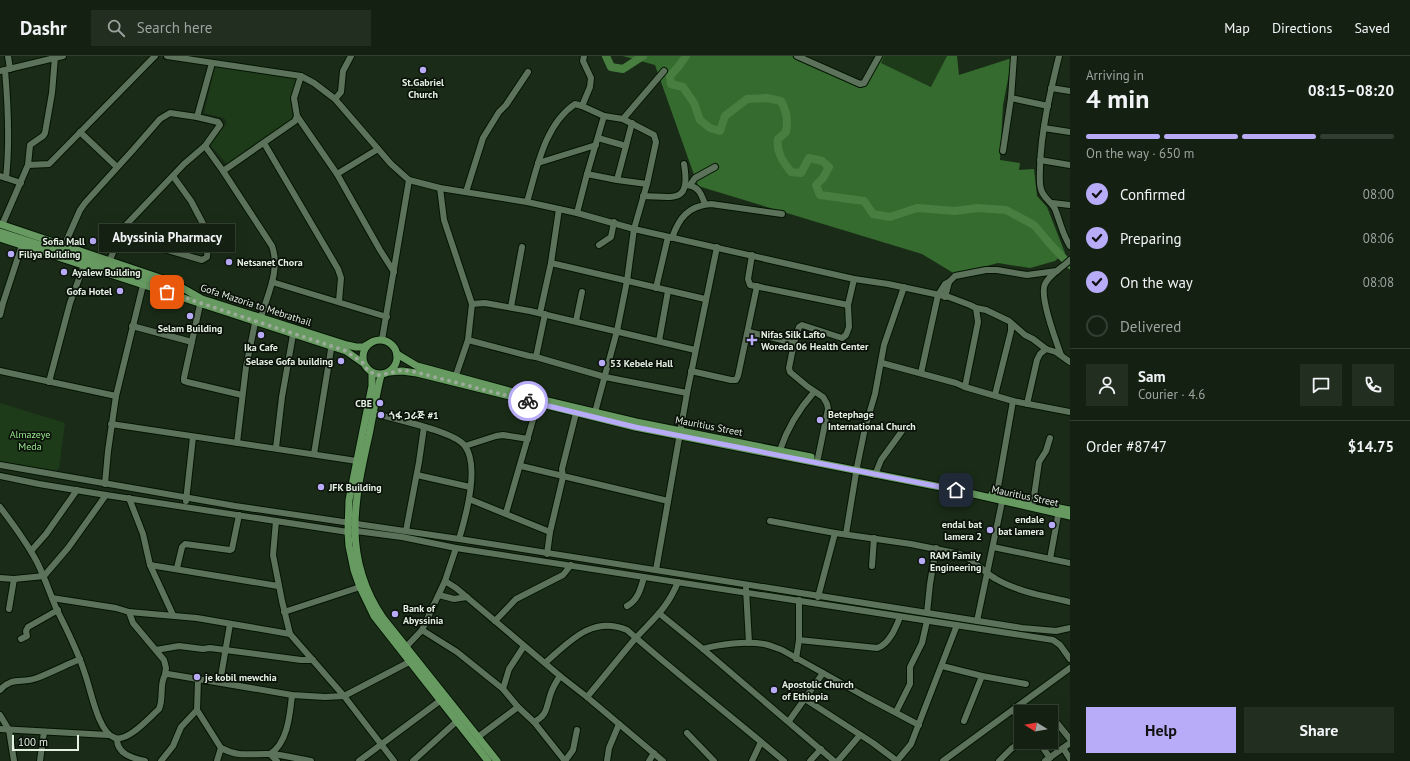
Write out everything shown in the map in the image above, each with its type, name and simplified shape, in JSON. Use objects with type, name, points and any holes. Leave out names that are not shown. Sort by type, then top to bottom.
[{"type":"main road","name":"Gofa Mazoria to Mebrathail","points":[[1,227],[64,246],[172,282],[191,297]]},
{"type":"main road","points":[[1,227],[191,297]]},
{"type":"main road","name":"Gofa Mazoria to Mebrathail","points":[[0,238],[143,285],[191,297],[332,343],[363,347],[372,342]]},
{"type":"main road","points":[[382,340],[392,345],[397,354],[396,364],[389,372],[381,375],[372,373],[363,363],[364,351],[367,346],[372,342],[382,340]]},
{"type":"main road","name":"Gofa Mazoria to Mebrathail","points":[[332,343],[363,363]]},
{"type":"main road","name":"Mauritius Street","points":[[397,354],[417,366],[454,379]]},
{"type":"main road","name":"Mauritius Street","points":[[389,372],[402,370],[454,379],[594,415],[679,434],[1058,511],[1070,510]]},
{"type":"main road","points":[[372,373],[372,386],[350,500],[354,570],[360,587],[374,616],[413,660],[497,761]]},
{"type":"main road","points":[[381,375],[352,527],[360,569],[376,608],[406,647],[413,660],[441,700],[487,761]]},
{"type":"main road","name":"Mauritius Street","points":[[679,434],[780,450],[818,458],[856,469]]},
{"type":"main road","name":"Mauritius Street","points":[[999,498],[1033,503],[1070,516]]},
{"type":"street","points":[[8,56],[5,70],[8,161],[3,177],[21,183]]},
{"type":"street","points":[[5,70],[39,59],[63,56]]},
{"type":"street","points":[[28,165],[49,164],[155,56]]},
{"type":"street","points":[[167,56],[300,76],[314,83],[335,99],[391,164],[409,180],[440,188],[527,202],[576,212],[634,229],[854,279],[904,287],[960,300],[1009,321],[1025,335],[1046,349],[1056,352],[1070,362]]},
{"type":"street","points":[[335,99],[341,92],[344,71],[351,56]]},
{"type":"street","points":[[582,106],[590,87],[591,78],[583,61],[584,56]]},
{"type":"street","points":[[797,56],[860,84],[864,83],[879,56]]},
{"type":"street","points":[[1003,151],[1011,98],[1014,56]]},
{"type":"street","points":[[1059,56],[1051,88],[1041,145],[1040,189],[1044,197],[1052,203],[1070,205]]},
{"type":"street","points":[[1,227],[28,165],[30,145],[45,133],[52,93],[55,57]]},
{"type":"street","points":[[197,117],[212,62]]},
{"type":"street","points":[[623,119],[664,71]]},
{"type":"street","points":[[466,192],[484,138],[499,112],[506,105],[528,72]]},
{"type":"street","points":[[300,76],[294,98],[298,116],[337,174],[394,272]]},
{"type":"street","points":[[1051,88],[1070,91]]},
{"type":"street","points":[[1011,98],[1048,106]]},
{"type":"street","points":[[527,202],[538,163],[550,134],[560,118],[575,104],[604,116],[623,119],[654,135],[655,139],[647,184],[634,229],[627,281],[617,331],[594,415]]},
{"type":"street","points":[[64,246],[80,210],[85,203],[164,115],[173,113],[220,123],[218,129],[204,146],[124,227],[109,262]]},
{"type":"street","points":[[223,171],[264,143],[298,116]]},
{"type":"street","points":[[576,212],[604,116]]},
{"type":"street","points":[[617,180],[632,123]]},
{"type":"street","points":[[1044,128],[1070,132]]},
{"type":"street","points":[[80,132],[117,167]]},
{"type":"street","points":[[0,139],[8,138]]},
{"type":"street","points":[[598,138],[626,146]]},
{"type":"street","points":[[264,143],[338,269],[341,278],[339,301]]},
{"type":"street","points":[[538,163],[596,145]]},
{"type":"street","points":[[204,146],[223,171],[272,246],[275,256],[272,282],[258,319],[246,367],[237,443]]},
{"type":"street","points":[[337,174],[378,149]]},
{"type":"street","points":[[1040,160],[1070,165]]},
{"type":"street","points":[[684,164],[688,185]]},
{"type":"street","points":[[643,196],[674,197],[680,195],[695,178],[714,167]]},
{"type":"street","points":[[587,174],[647,184]]},
{"type":"street","points":[[119,236],[202,260],[207,257],[208,235],[191,201],[173,176]]},
{"type":"street","points":[[382,340],[409,180]]},
{"type":"street","points":[[688,185],[698,189],[706,204]]},
{"type":"street","points":[[440,188],[444,220],[472,304],[468,340],[454,379]]},
{"type":"street","points":[[1052,203],[1063,233],[1070,246]]},
{"type":"street","points":[[656,288],[670,237],[681,218],[695,208],[706,204],[711,204],[782,214]]},
{"type":"street","points":[[536,357],[559,209]]},
{"type":"street","points":[[599,245],[611,237],[614,222]]},
{"type":"street","points":[[0,315],[1,302],[22,245]]},
{"type":"street","points":[[511,307],[522,247]]},
{"type":"street","points":[[656,570],[679,434],[705,299],[717,247]]},
{"type":"street","points":[[752,255],[750,285],[848,305]]},
{"type":"street","points":[[1061,356],[1051,327],[1044,285],[1068,262]]},
{"type":"street","points":[[551,263],[705,299]]},
{"type":"street","points":[[49,382],[70,303],[84,265]]},
{"type":"street","points":[[945,297],[950,282],[955,276],[976,271],[997,270],[1027,276],[1057,271]]},
{"type":"street","points":[[818,458],[828,409],[827,404],[823,397],[814,392],[790,372],[789,368],[794,343],[799,327],[802,325],[842,338],[844,337],[848,332],[849,327],[848,305],[854,279]]},
{"type":"street","points":[[272,282],[339,301],[387,317]]},
{"type":"street","points":[[921,373],[938,295],[941,288],[950,282]]},
{"type":"street","points":[[105,484],[116,396],[143,285]]},
{"type":"street","points":[[691,371],[736,380],[749,332],[758,286]]},
{"type":"street","points":[[846,534],[856,469],[882,363],[884,345],[904,287]]},
{"type":"street","points":[[659,341],[668,291]]},
{"type":"street","points":[[576,321],[582,292]]},
{"type":"street","points":[[201,301],[184,381],[242,395]]},
{"type":"street","points":[[472,304],[485,303],[511,307],[695,350]]},
{"type":"street","points":[[965,387],[978,322],[976,308]]},
{"type":"street","points":[[995,395],[1010,335],[1011,324]]},
{"type":"street","points":[[132,326],[192,342]]},
{"type":"street","points":[[276,448],[282,397],[293,331]]},
{"type":"street","points":[[749,332],[794,343]]},
{"type":"street","points":[[468,340],[536,357],[605,377],[687,393]]},
{"type":"street","points":[[314,454],[332,343]]},
{"type":"street","points":[[1028,404],[1037,360],[1040,354],[1046,349]]},
{"type":"street","points":[[882,363],[961,384],[965,387],[1013,401],[1070,412]]},
{"type":"street","points":[[0,371],[116,396]]},
{"type":"street","points":[[780,450],[802,406],[814,392]]},
{"type":"street","points":[[506,513],[539,401]]},
{"type":"street","points":[[978,621],[994,547],[999,498],[1013,401]]},
{"type":"street","points":[[548,554],[550,532],[563,477],[562,469],[576,410]]},
{"type":"street","points":[[373,413],[434,429],[458,440],[465,446],[470,456],[472,471],[469,499],[459,539]]},
{"type":"street","points":[[112,424],[357,461]]},
{"type":"street","points":[[406,531],[417,475],[424,427]]},
{"type":"street","points":[[876,473],[881,460],[902,431]]},
{"type":"street","points":[[465,446],[503,435],[528,439]]},
{"type":"street","points":[[185,506],[193,437]]},
{"type":"street","points":[[1033,503],[1040,462],[1046,451],[1050,438]]},
{"type":"street","points":[[0,465],[352,527],[456,548],[1053,640],[1060,644],[1070,659]]},
{"type":"street","points":[[520,466],[668,501]]},
{"type":"street","points":[[417,475],[470,487]]},
{"type":"street","points":[[0,476],[106,495],[276,521],[406,531],[1022,628],[1056,631],[1070,628]]},
{"type":"street","points":[[31,551],[46,534],[77,490]]},
{"type":"street","points":[[0,578],[14,579],[44,576],[68,548],[106,495]]},
{"type":"street","points":[[129,498],[142,534],[150,565],[173,615]]},
{"type":"street","points":[[469,499],[550,532]]},
{"type":"street","points":[[0,507],[31,551],[44,576],[52,598],[72,638],[99,718],[108,735]]},
{"type":"street","points":[[1050,559],[1058,511]]},
{"type":"street","points":[[178,568],[182,547],[185,544],[230,550],[232,549],[239,515]]},
{"type":"street","points":[[276,521],[273,549],[278,586],[290,634],[344,696],[394,761]]},
{"type":"street","points":[[770,521],[835,533],[936,548],[964,555],[987,574],[1007,585],[1070,602]]},
{"type":"street","points":[[818,597],[835,533]]},
{"type":"street","points":[[872,566],[874,538]]},
{"type":"street","points":[[994,547],[1070,563]]},
{"type":"street","points":[[406,647],[422,630],[439,596],[456,548]]},
{"type":"street","points":[[928,613],[930,584],[936,548]]},
{"type":"street","points":[[150,565],[178,568],[278,586]]},
{"type":"street","points":[[495,621],[516,599],[563,575],[571,565]]},
{"type":"street","points":[[627,606],[634,600],[642,587],[644,577]]},
{"type":"street","points":[[9,609],[14,579]]},
{"type":"street","points":[[445,581],[456,588],[545,664],[587,696],[663,761]]},
{"type":"street","points":[[587,696],[636,638],[660,614],[673,594],[678,582]]},
{"type":"street","points":[[747,585],[746,592],[749,643]]},
{"type":"street","points":[[284,612],[360,587]]},
{"type":"street","points":[[439,596],[454,599],[467,598]]},
{"type":"street","points":[[52,598],[116,608],[129,612],[173,615],[290,634]]},
{"type":"street","points":[[796,659],[799,640],[799,600]]},
{"type":"street","points":[[21,639],[27,636],[26,629],[28,627],[58,610]]},
{"type":"street","points":[[0,729],[108,735],[117,739],[132,734],[159,709],[162,704],[163,678],[166,675],[166,668],[164,660],[133,623],[129,612]]},
{"type":"street","points":[[660,614],[703,648],[834,761]]},
{"type":"street","points":[[943,623],[944,616]]},
{"type":"street","points":[[799,640],[877,648],[882,647],[895,629],[900,617]]},
{"type":"street","points":[[896,712],[910,684],[910,667],[922,643],[927,621]]},
{"type":"street","points":[[220,682],[230,624]]},
{"type":"street","points":[[545,664],[577,636],[592,628],[607,625],[618,626],[627,630],[701,694],[723,710],[784,761]]},
{"type":"street","points":[[805,699],[897,761],[911,744],[957,625]]},
{"type":"street","points":[[422,630],[457,652],[503,689],[518,707],[534,722],[565,761],[573,750],[577,730]]},
{"type":"street","points":[[703,648],[749,643],[764,644],[774,647],[919,725]]},
{"type":"street","points":[[156,650],[179,646],[203,650],[210,648],[301,660],[313,660]]},
{"type":"street","points":[[503,689],[509,669],[524,646]]},
{"type":"street","points":[[0,690],[9,682],[36,678],[80,659]]},
{"type":"street","points":[[166,675],[168,674],[198,680],[220,682],[292,695],[325,697],[344,696],[413,660]]},
{"type":"street","points":[[942,666],[982,676],[1026,684]]},
{"type":"street","points":[[943,761],[1070,668]]},
{"type":"street","points":[[788,721],[823,673]]},
{"type":"street","points":[[534,722],[540,719],[545,713],[551,693],[560,676]]},
{"type":"street","points":[[964,722],[982,676]]},
{"type":"street","points":[[198,680],[197,710],[221,748],[244,758],[270,754],[276,751],[284,735],[292,695]]},
{"type":"street","points":[[359,761],[441,700]]},
{"type":"street","points":[[478,737],[518,707]]},
{"type":"street","points":[[161,761],[173,746],[181,727],[197,710]]},
{"type":"street","points":[[0,715],[9,730],[14,761]]},
{"type":"street","points":[[413,761],[457,721]]},
{"type":"street","points":[[1058,723],[1070,739]]},
{"type":"street","points":[[607,761],[609,748],[619,724]]},
{"type":"street","points":[[40,761],[44,732]]},
{"type":"street","points":[[687,733],[714,761]]},
{"type":"street","points":[[838,761],[860,735]]},
{"type":"street","points":[[117,739],[117,744],[124,754],[131,758],[145,761]]},
{"type":"street","points":[[752,761],[761,742]]},
{"type":"street","points":[[1043,749],[1048,759],[1070,743]]},
{"type":"street","points":[[999,761],[1006,759],[1011,749],[1014,747]]},
{"type":"street","points":[[217,761],[221,748]]},
{"type":"street","points":[[1063,748],[1070,759]]},
{"type":"street","points":[[810,761],[821,749]]},
{"type":"street","points":[[649,761],[654,753]]},
{"type":"street","points":[[270,754],[277,761]]},
{"type":"street","points":[[270,754],[312,761]]},
{"type":"green space","points":[[623,56],[792,56],[861,88],[877,56],[884,56],[881,63],[931,87],[947,56],[957,56],[959,75],[1012,58],[1003,105],[1000,160],[1020,163],[1019,170],[1034,169],[1037,196],[1047,207],[1065,253],[1055,261],[1030,268],[998,263],[955,274],[922,254],[698,186],[655,65]]},
{"type":"green space","points":[[884,56],[947,56],[932,87],[880,63]]},
{"type":"green space","points":[[215,66],[297,79],[291,95],[293,118],[228,165],[210,145],[227,123],[224,118],[204,113]]},
{"type":"green space","name":"Almazeye Meda","points":[[0,403],[65,423],[59,468],[56,471],[0,463]]},
{"type":"waterway","points":[[606,56],[611,67],[623,69],[643,56]]},
{"type":"waterway","points":[[686,56],[670,76],[671,84],[683,87],[694,103],[700,120],[710,128],[720,131],[725,116],[747,99],[767,98],[781,101],[786,112],[787,124],[786,132],[778,139],[778,148],[781,157],[791,172],[801,173],[809,158],[822,161],[829,167],[823,178],[816,185],[820,195],[864,201],[873,214],[890,217],[917,208],[955,211],[977,208],[1006,210],[1034,225],[1070,265]]},
{"type":"way so far","points":[[167,292],[346,351],[363,363],[368,371],[377,375],[402,370],[415,372],[528,401]]},
{"type":"place","name":"St.Gabriel Church","points":[[423,70]]},
{"type":"place","name":"Sofia Mall","points":[[93,241]]},
{"type":"place","name":"Filiya Building","points":[[11,254]]},
{"type":"place","name":"Netsanet Chora","points":[[229,262]]},
{"type":"place","name":"Ayalew Building","points":[[64,272]]},
{"type":"place","name":"Gofa Hotel","points":[[120,291]]},
{"type":"place","name":"Abyssinia Pharmacy","points":[[167,292]]},
{"type":"place","name":"Selam Building","points":[[190,316]]},
{"type":"place","name":"Ika Cafe","points":[[261,335]]},
{"type":"place","name":"Nifas Silk Lafto Woreda 06 Health Center","points":[[752,340]]},
{"type":"place","name":"Selase Gofa building","points":[[341,361]]},
{"type":"place","name":"53 Kebele Hall","points":[[602,363]]},
{"type":"place","name":"CBE","points":[[380,403]]},
{"type":"place","name":"ጎፋ ጋራጅ #1","points":[[381,415]]},
{"type":"place","name":"Betephage International Church","points":[[820,420]]},
{"type":"place","name":"JFK Building","points":[[321,487]]},
{"type":"place","name":"endale bat lamera","points":[[1052,525]]},
{"type":"place","name":"endal bat lamera 2","points":[[990,530]]},
{"type":"place","name":"RAM Family Engineering","points":[[922,561]]},
{"type":"place","name":"Bank of Abyssinia","points":[[395,614]]},
{"type":"place","name":"je kobil mewchia","points":[[197,677]]},
{"type":"place","name":"Apostolic Church of Ethiopia","points":[[774,690]]},
{"type":"route","points":[[528,401],[635,427],[956,490]]}]
